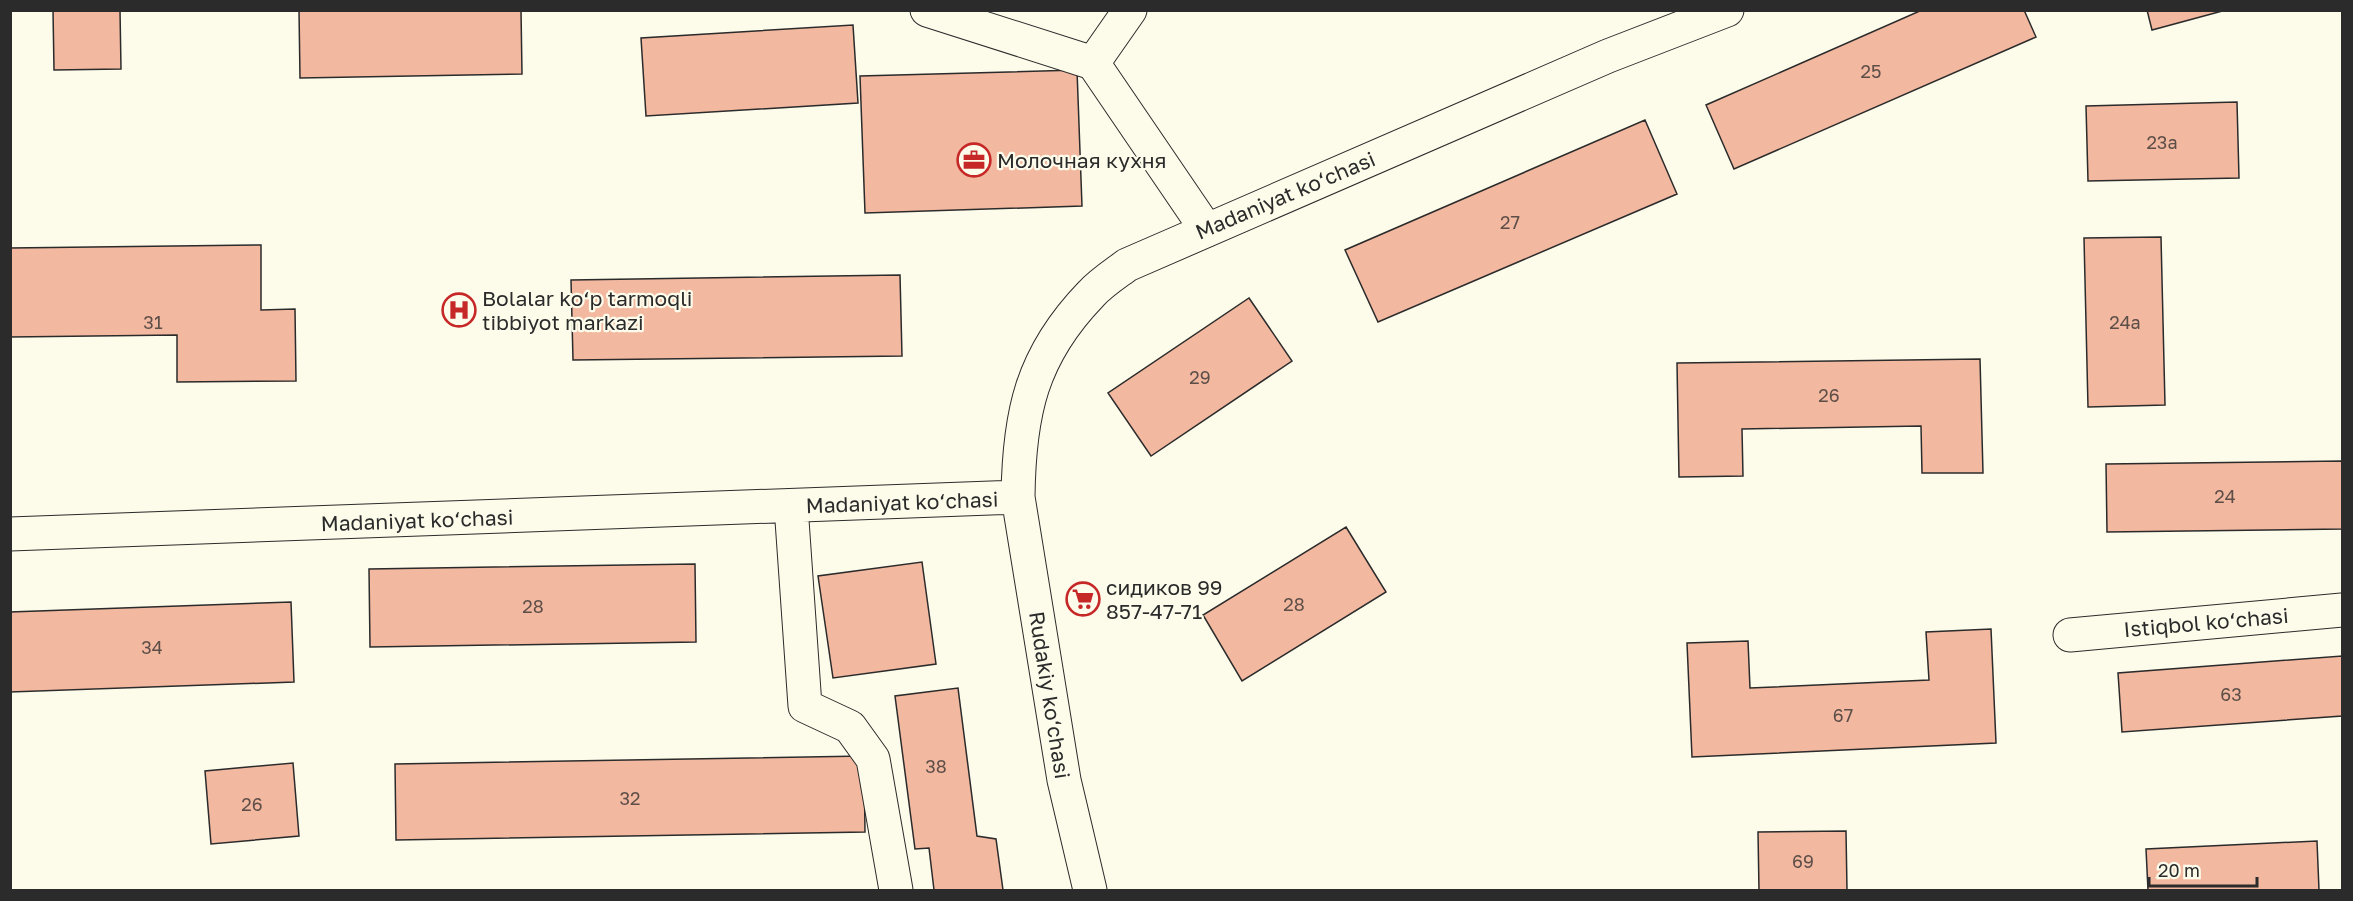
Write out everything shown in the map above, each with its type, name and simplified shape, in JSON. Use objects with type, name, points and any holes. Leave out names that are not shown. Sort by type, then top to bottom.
[{"type":"street","points":[[927,10],[1093,63],[1206,229]]},
{"type":"street","points":[[1093,63],[1130,10]]},
{"type":"street","name":"Madaniyat ko‘chasi","points":[[10,534],[1018,497],[1019,451],[1025,406],[1041,362],[1066,322],[1092,292],[1127,265],[1608,56],[1727,10]]},
{"type":"street","name":"Rudakiy ko‘chasi","points":[[1018,497],[1064,780],[1090,891]]},
{"type":"street","points":[[791,506],[805,706],[850,727],[873,759],[896,891]]},
{"type":"street","name":"Istiqbol ko‘chasi","points":[[2070,635],[2343,609]]},
{"type":"building","points":[[53,10],[120,10],[121,69],[54,70]]},
{"type":"building","points":[[299,10],[521,10],[522,74],[300,78]]},
{"type":"building","points":[[1922,10],[2024,10],[2036,37],[1734,169],[1706,105]]},
{"type":"building","points":[[2147,10],[2226,10],[2152,30]]},
{"type":"building","points":[[853,25],[858,103],[646,116],[641,38]]},
{"type":"building","points":[[1077,70],[1082,206],[865,213],[860,76]]},
{"type":"building","points":[[2237,102],[2239,178],[2088,181],[2086,106]]},
{"type":"building","points":[[1645,120],[1677,194],[1378,322],[1345,250]]},
{"type":"building","points":[[2161,237],[2165,405],[2088,407],[2084,238]]},
{"type":"building","points":[[261,245],[261,310],[295,309],[296,381],[177,382],[177,335],[10,337],[10,248]]},
{"type":"building","points":[[900,275],[902,356],[573,360],[571,280]]},
{"type":"building","points":[[1249,298],[1292,361],[1151,456],[1108,393]]},
{"type":"building","points":[[1980,359],[1983,473],[1922,473],[1921,426],[1742,429],[1743,476],[1679,477],[1677,363]]},
{"type":"building","points":[[2342,461],[2342,529],[2107,532],[2106,464]]},
{"type":"building","points":[[1346,527],[1386,592],[1242,681],[1203,615]]},
{"type":"building","points":[[922,562],[936,664],[833,678],[818,576]]},
{"type":"building","points":[[695,564],[696,642],[370,647],[369,569]]},
{"type":"building","points":[[291,602],[294,682],[10,692],[10,612]]},
{"type":"building","points":[[1991,629],[1996,743],[1692,757],[1687,643],[1748,641],[1750,688],[1929,680],[1926,632]]},
{"type":"building","points":[[2342,656],[2342,716],[2122,732],[2118,673]]},
{"type":"building","points":[[958,688],[977,836],[996,839],[1003,890],[934,890],[929,848],[915,849],[895,696]]},
{"type":"building","points":[[864,756],[865,832],[396,840],[395,764]]},
{"type":"building","points":[[293,763],[299,836],[211,844],[205,771]]},
{"type":"building","points":[[1846,831],[1847,890],[1759,890],[1758,832]]},
{"type":"building","points":[[2317,841],[2319,890],[2148,890],[2146,849]]},
{"type":"place","name":"Молочная кухня","points":[[974,160]]},
{"type":"place","name":"Bolalar ko‘p tarmoqli tibbiyot markazi","points":[[459,310]]},
{"type":"place","name":"сидиков 99 857-47-71","points":[[1083,599]]}]
